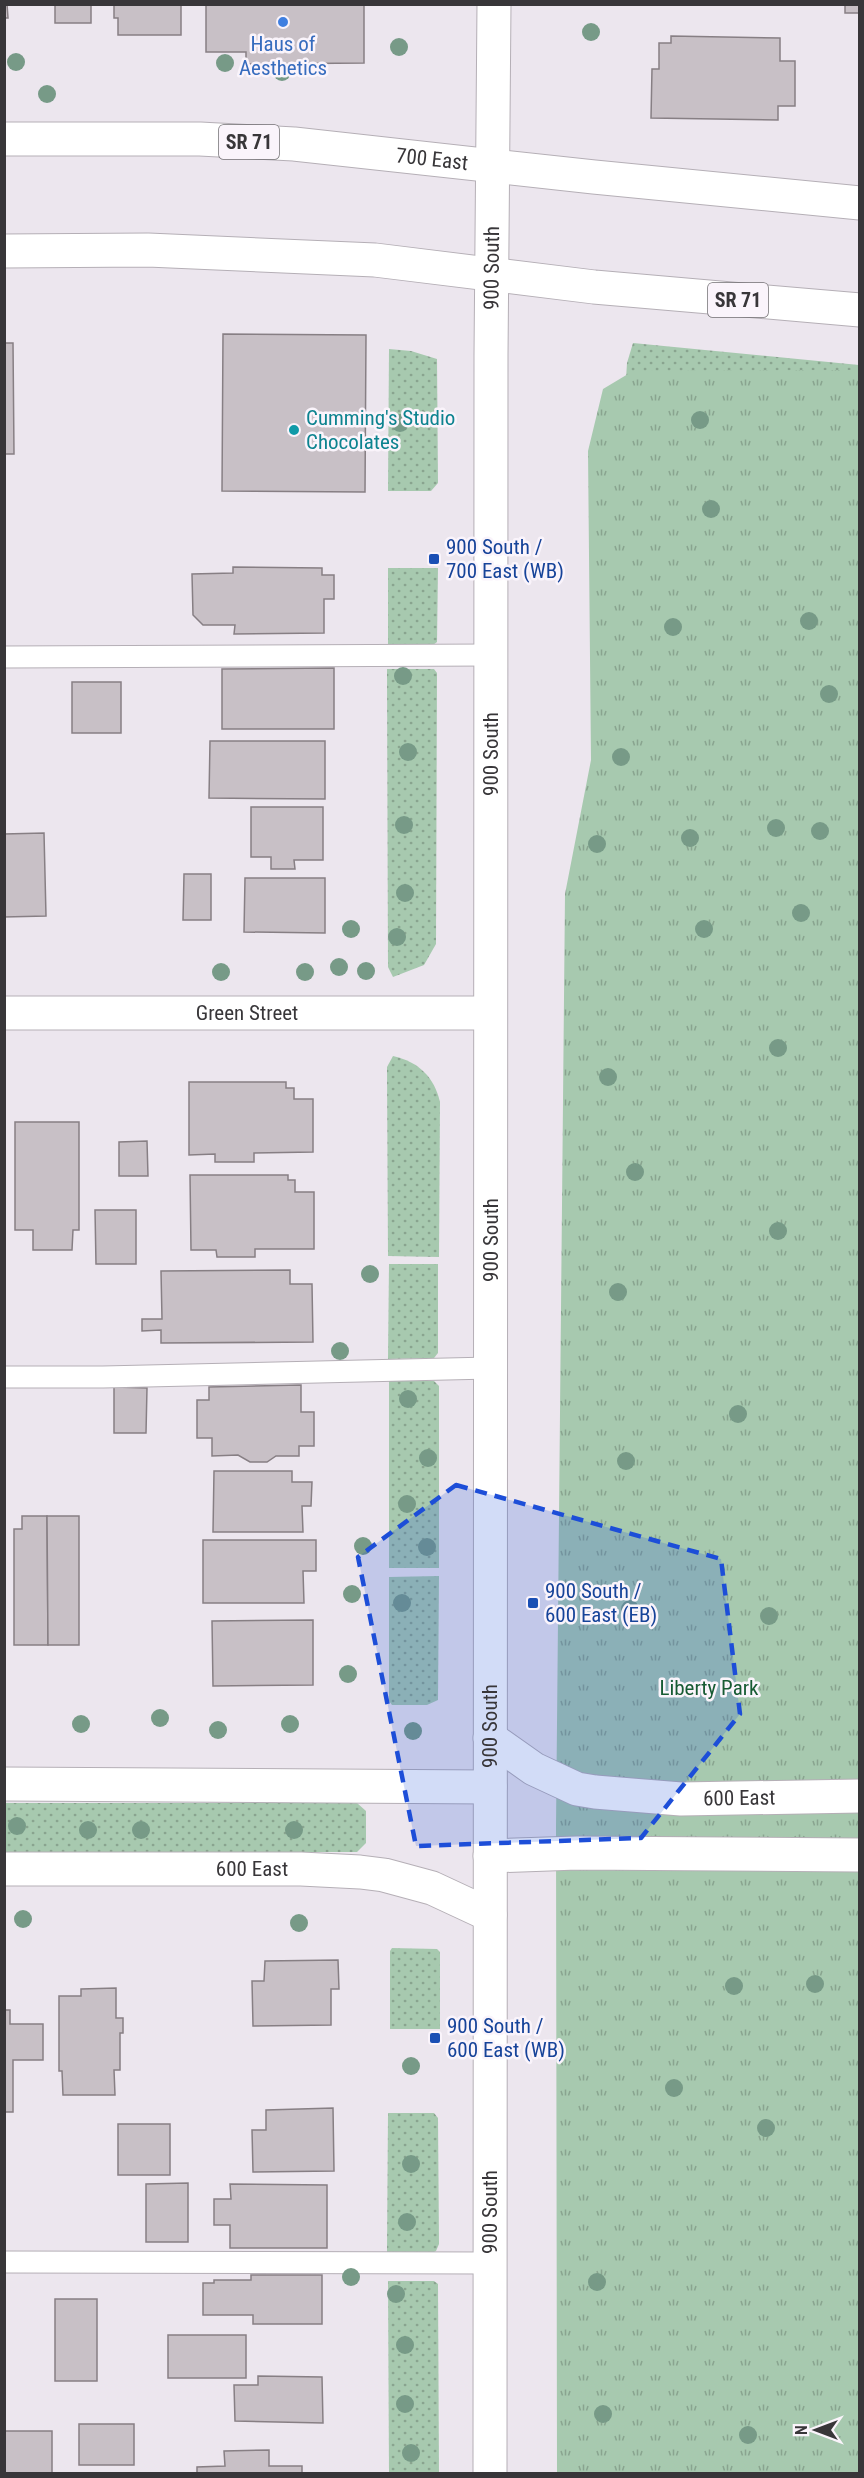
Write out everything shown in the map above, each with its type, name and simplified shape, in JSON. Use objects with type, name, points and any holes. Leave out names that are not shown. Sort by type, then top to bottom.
[{"type":"street","name":"900 South","points":[[490,2474],[491,275],[494,4]]},
{"type":"street","name":"700 East","points":[[4,139],[200,139],[282,144],[860,203]]},
{"type":"street","name":"SR 71","points":[[4,250],[148,250],[375,260],[491,275],[860,310]]},
{"type":"street","name":"Green Street","points":[[4,1013],[490,1013]]},
{"type":"street","name":"600 East","points":[[490,1738],[534,1769],[577,1789],[595,1792],[681,1799],[860,1796]]},
{"type":"street","points":[[4,1784],[490,1787]]},
{"type":"street","points":[[490,1856],[576,1853],[860,1855]]},
{"type":"street","name":"600 East","points":[[4,1869],[301,1869],[360,1872],[384,1875],[432,1888],[490,1915]]},
{"type":"lane","points":[[4,657],[491,655]]},
{"type":"lane","points":[[4,1377],[114,1377],[490,1368]]},
{"type":"lane","points":[[4,2262],[490,2263]]},
{"type":"highlighted area","points":[[456,1485],[721,1559],[740,1714],[641,1838],[416,1846],[358,1557]]},
{"type":"green space","points":[[633,343],[859,365],[859,509],[626,379],[627,363]]},
{"type":"green space","points":[[389,349],[411,351],[437,359],[438,483],[431,491],[388,491]]},
{"type":"green space","name":"Liberty Park","points":[[859,370],[859,2473],[557,2474],[556,1827],[565,894],[591,760],[588,451],[603,389],[633,371]]},
{"type":"green space","points":[[388,568],[438,568],[437,642],[433,645],[388,645]]},
{"type":"green space","points":[[387,669],[434,669],[437,673],[436,944],[424,965],[393,977],[388,967]]},
{"type":"green space","points":[[393,1056],[410,1062],[424,1072],[434,1085],[440,1102],[439,1257],[388,1256],[387,1067]]},
{"type":"green space","points":[[389,1264],[438,1264],[438,1353],[434,1358],[388,1359]]},
{"type":"green space","points":[[389,1380],[434,1381],[439,1386],[439,1568],[389,1568]]},
{"type":"green space","points":[[439,1576],[438,1700],[427,1705],[392,1705],[389,1701],[389,1577]]},
{"type":"green space","points":[[5,1803],[357,1803],[366,1811],[366,1843],[357,1852],[5,1852]]},
{"type":"green space","points":[[392,1948],[437,1949],[440,1952],[440,2029],[390,2029],[390,1951]]},
{"type":"green space","points":[[388,2113],[434,2113],[438,2118],[439,2244],[436,2251],[432,2253],[387,2253]]},
{"type":"green space","points":[[388,2281],[434,2281],[438,2284],[439,2473],[389,2473]]},
{"type":"building","points":[[4,4],[7,4],[8,18],[4,18]]},
{"type":"building","points":[[55,4],[91,4],[91,23],[55,23]]},
{"type":"building","points":[[114,4],[181,4],[181,35],[118,35],[118,18],[114,18]]},
{"type":"building","points":[[206,4],[364,4],[364,63],[246,64],[246,52],[206,52]]},
{"type":"building","points":[[845,4],[860,4],[860,13],[845,13]]},
{"type":"building","points":[[671,36],[780,38],[780,61],[795,61],[795,106],[778,106],[778,120],[651,118],[652,69],[659,69],[659,43],[671,43]]},
{"type":"building","name":"Cumming's Studio Chocolates","points":[[223,334],[366,335],[365,492],[222,491]]},
{"type":"building","points":[[4,343],[13,343],[14,454],[4,454]]},
{"type":"building","points":[[233,567],[322,568],[322,575],[334,575],[334,599],[324,599],[324,633],[234,634],[235,625],[203,625],[193,615],[192,574],[233,573]]},
{"type":"building","points":[[334,668],[334,729],[222,729],[222,669]]},
{"type":"building","points":[[72,682],[121,682],[121,733],[72,733]]},
{"type":"building","points":[[210,741],[325,741],[325,799],[209,798]]},
{"type":"building","points":[[251,807],[323,807],[323,860],[294,860],[295,869],[271,869],[271,857],[251,857]]},
{"type":"building","points":[[44,833],[46,916],[4,917],[4,834]]},
{"type":"building","points":[[184,874],[211,874],[211,920],[183,920]]},
{"type":"building","points":[[245,878],[325,878],[325,933],[244,932]]},
{"type":"building","points":[[189,1082],[286,1082],[286,1088],[294,1088],[294,1099],[313,1099],[313,1152],[254,1153],[254,1162],[215,1162],[215,1154],[189,1155]]},
{"type":"building","points":[[15,1122],[79,1122],[79,1230],[73,1230],[72,1250],[33,1250],[33,1230],[15,1230]]},
{"type":"building","points":[[147,1141],[148,1176],[119,1176],[119,1142]]},
{"type":"building","points":[[190,1175],[288,1175],[288,1180],[295,1180],[295,1192],[314,1192],[314,1249],[255,1249],[255,1257],[217,1257],[216,1250],[191,1250]]},
{"type":"building","points":[[95,1210],[136,1210],[136,1264],[96,1264]]},
{"type":"building","points":[[290,1270],[290,1284],[312,1284],[313,1342],[161,1343],[161,1330],[142,1331],[142,1319],[162,1319],[161,1271]]},
{"type":"building","points":[[301,1385],[301,1412],[314,1412],[314,1446],[299,1446],[299,1456],[276,1456],[267,1462],[250,1462],[238,1455],[212,1456],[212,1438],[197,1438],[197,1400],[209,1400],[209,1387]]},
{"type":"building","points":[[114,1387],[147,1388],[146,1433],[114,1433]]},
{"type":"building","points":[[214,1471],[292,1471],[292,1482],[312,1482],[311,1506],[302,1506],[303,1532],[213,1532]]},
{"type":"building","points":[[22,1516],[47,1516],[48,1645],[14,1645],[14,1529],[22,1529]]},
{"type":"building","points":[[47,1516],[79,1516],[79,1645],[48,1645]]},
{"type":"building","points":[[203,1540],[316,1540],[316,1571],[303,1571],[304,1603],[203,1603]]},
{"type":"building","points":[[313,1620],[313,1685],[213,1686],[212,1621]]},
{"type":"building","points":[[338,1960],[339,1989],[331,1989],[331,2025],[253,2026],[252,1981],[264,1981],[265,1961]]},
{"type":"building","points":[[116,1988],[116,2018],[123,2018],[123,2033],[120,2033],[120,2070],[114,2070],[115,2095],[63,2095],[62,2071],[59,2071],[59,1996],[81,1996],[81,1989]]},
{"type":"building","points":[[4,2010],[10,2010],[10,2024],[43,2024],[43,2060],[13,2060],[13,2112],[4,2112]]},
{"type":"building","points":[[333,2108],[334,2171],[253,2172],[252,2130],[266,2130],[266,2110]]},
{"type":"building","points":[[118,2124],[170,2124],[170,2175],[118,2175]]},
{"type":"building","points":[[188,2183],[188,2242],[146,2242],[146,2184]]},
{"type":"building","points":[[230,2184],[327,2185],[327,2248],[230,2248],[230,2225],[214,2225],[214,2199],[231,2199]]},
{"type":"building","points":[[251,2275],[322,2275],[322,2324],[253,2324],[253,2315],[203,2315],[203,2283],[214,2283],[214,2280],[251,2280]]},
{"type":"building","points":[[55,2299],[97,2299],[97,2381],[55,2381]]},
{"type":"building","points":[[168,2335],[246,2335],[246,2378],[168,2378]]},
{"type":"building","points":[[258,2376],[322,2377],[323,2423],[235,2421],[234,2385],[258,2385]]},
{"type":"building","points":[[79,2424],[134,2424],[134,2465],[79,2465]]},
{"type":"building","points":[[4,2431],[52,2431],[52,2474],[4,2474]]},
{"type":"building","points":[[269,2450],[269,2466],[302,2466],[302,2474],[197,2474],[197,2467],[225,2466],[224,2451]]},
{"type":"place","name":"Haus of Aesthetics","points":[[283,22]]},
{"type":"place","name":"Cumming's Studio Chocolates","points":[[294,430]]},
{"type":"place","name":"900 South / 700 East (WB)","points":[[434,559]]},
{"type":"place","name":"900 South / 600 East (EB)","points":[[533,1603]]},
{"type":"place","name":"900 South / 600 East (WB)","points":[[435,2038]]}]
